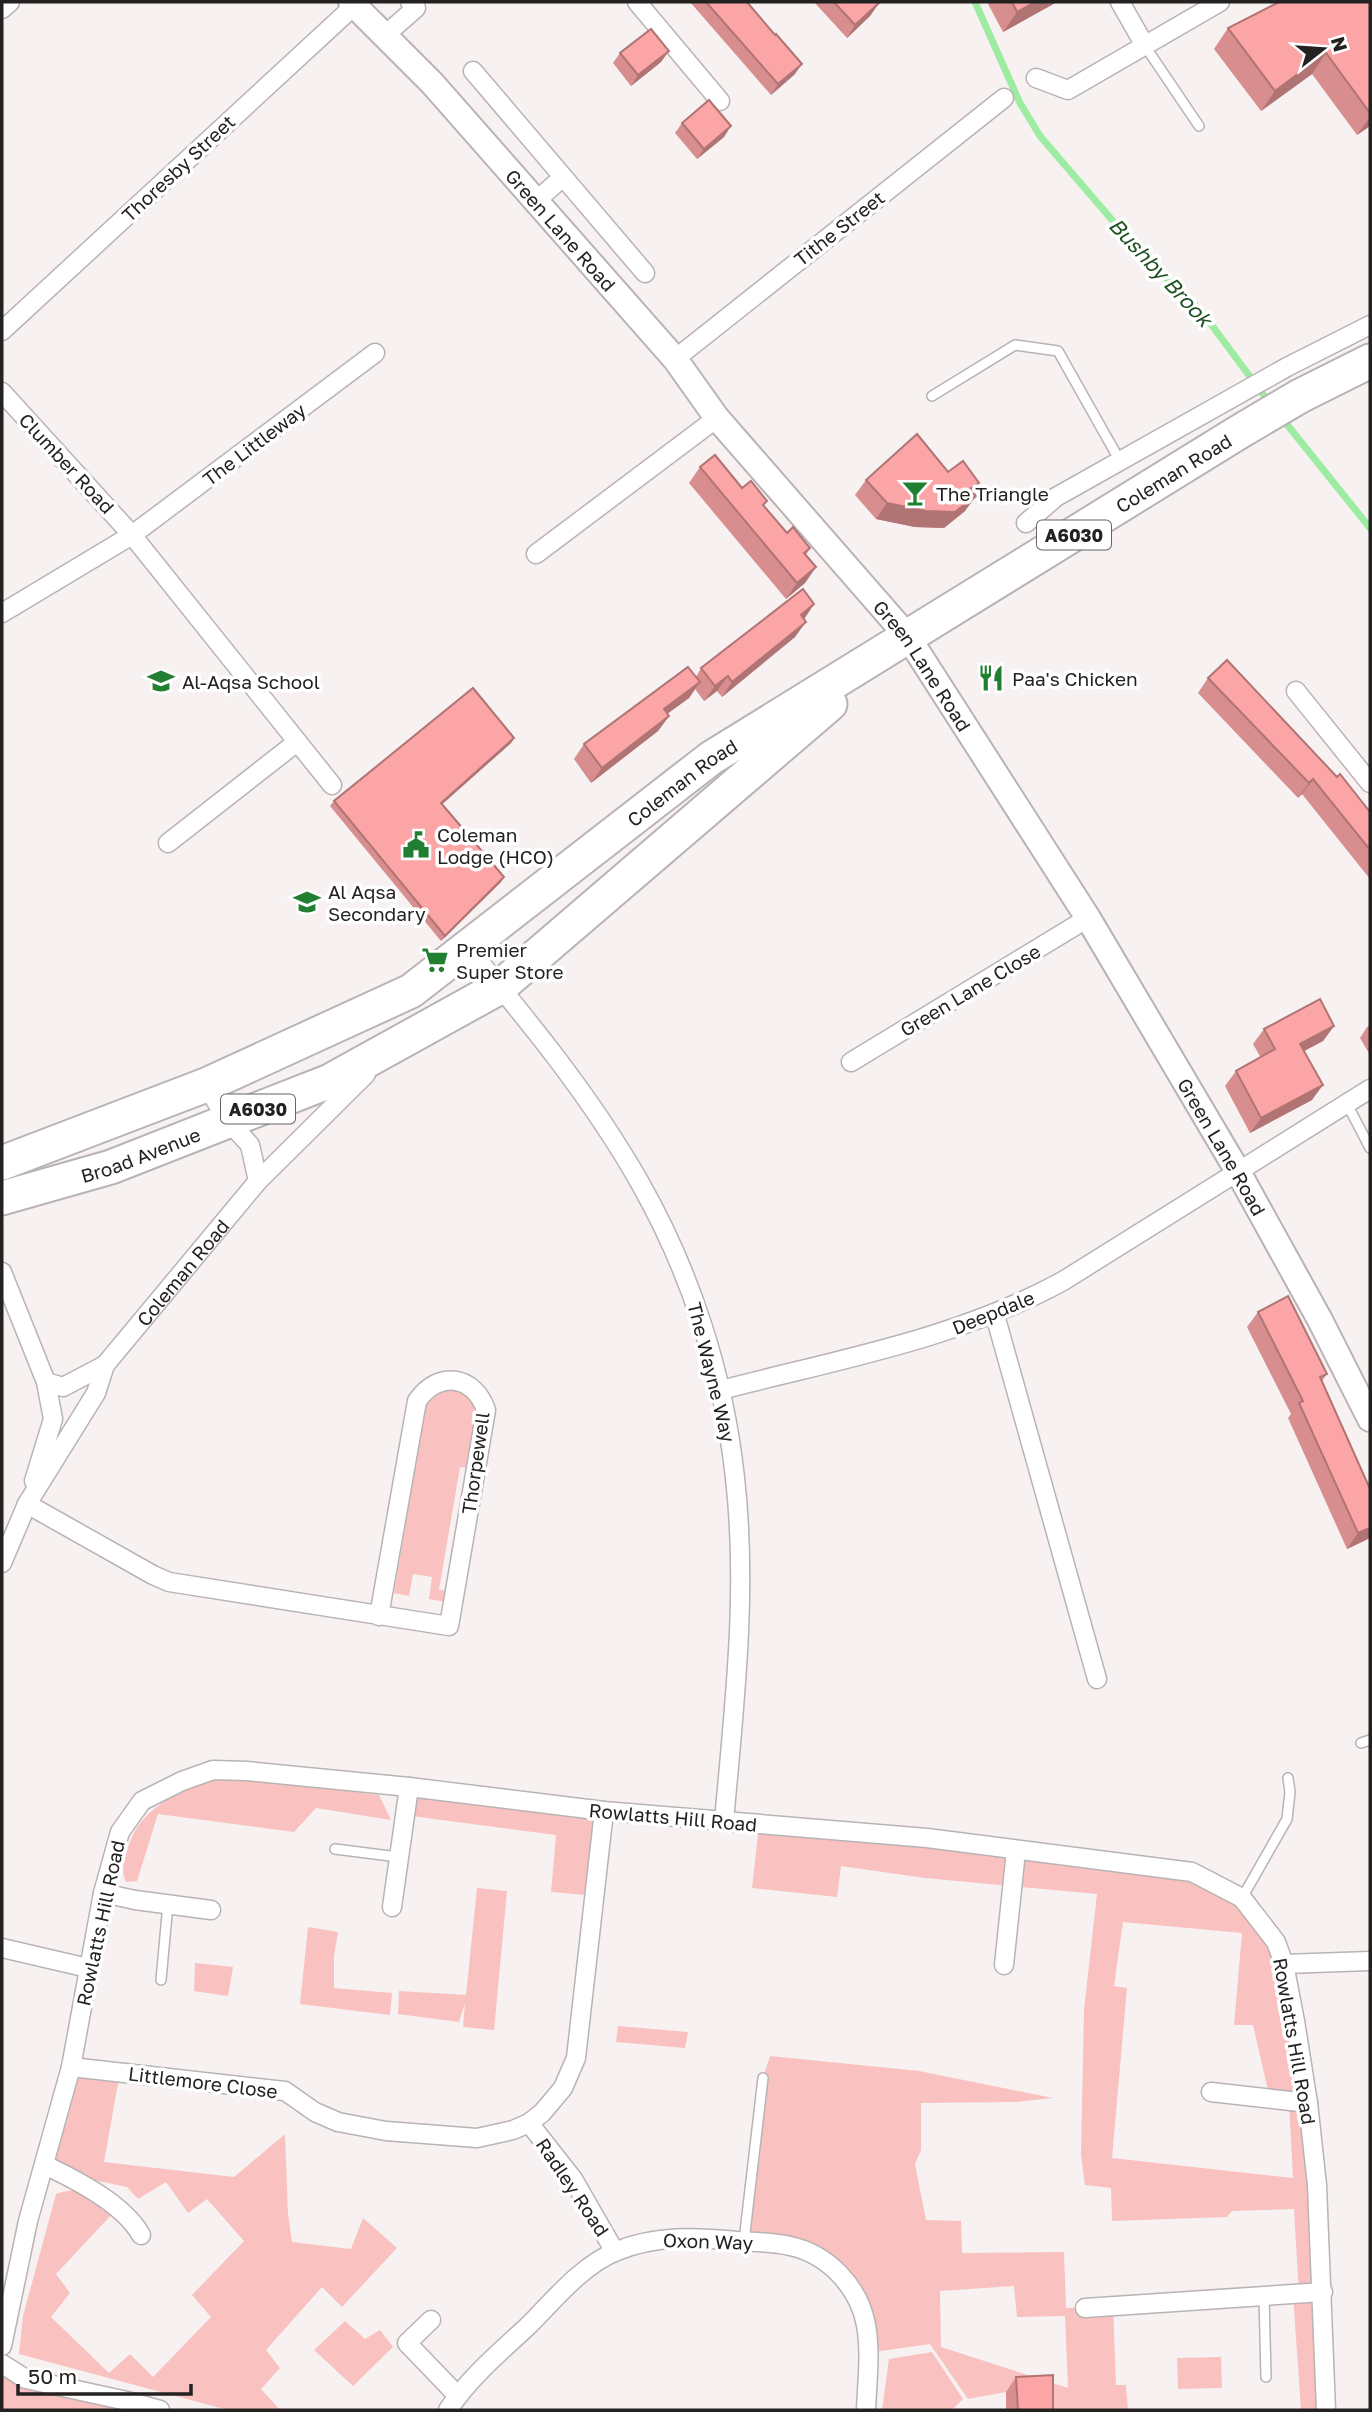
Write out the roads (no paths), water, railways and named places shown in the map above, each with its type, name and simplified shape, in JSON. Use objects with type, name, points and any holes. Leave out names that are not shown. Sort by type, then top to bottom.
[{"type":"highway","name":"Coleman Road","points":[[468,948],[711,758],[1239,432],[1294,382],[1370,361]]},
{"type":"highway","name":"Coleman Road","points":[[500,987],[908,637]]},
{"type":"highway","name":"Broad Avenue","points":[[2,1163],[206,1085],[411,991],[468,948]]},
{"type":"highway","name":"Broad Avenue","points":[[2,1198],[111,1167],[330,1081],[500,987]]},
{"type":"street","points":[[2,9],[10,2]]},
{"type":"street","points":[[384,36],[416,8],[410,2]]},
{"type":"street","points":[[637,2],[720,101]]},
{"type":"street","points":[[1121,2],[1144,44]]},
{"type":"street","points":[[1036,78],[1068,90],[1220,2]]},
{"type":"street","name":"Green Lane Road","points":[[352,4],[432,83],[675,359],[717,418],[908,637],[1088,918],[1237,1170],[1320,1320],[1370,1419]]},
{"type":"street","name":"Thoresby Street","points":[[2,331],[352,4]]},
{"type":"street","points":[[473,71],[645,273]]},
{"type":"street","name":"Tithe Street","points":[[675,359],[1004,98]]},
{"type":"street","points":[[536,201],[563,177]]},
{"type":"street","points":[[1026,523],[1056,497],[1231,398],[1294,382],[1370,325]]},
{"type":"street","name":"The Littleway","points":[[2,614],[132,535],[375,353]]},
{"type":"street","name":"Clumber Road","points":[[2,392],[132,535]]},
{"type":"street","points":[[536,554],[717,418]]},
{"type":"street","points":[[132,535],[332,785]]},
{"type":"street","points":[[1296,691],[1370,783]]},
{"type":"street","points":[[168,843],[297,742]]},
{"type":"street","name":"Green Lane Close","points":[[851,1062],[1088,918]]},
{"type":"street","name":"The Wayne Way","points":[[468,948],[582,1091],[639,1182],[664,1229],[695,1301],[720,1391],[736,1479],[740,1569],[739,1640],[724,1821]]},
{"type":"street","name":"Coleman Road","points":[[2,1563],[27,1504],[96,1393],[106,1365],[258,1181],[393,1046]]},
{"type":"street","points":[[206,1085],[228,1121],[250,1145],[258,1181]]},
{"type":"street","name":"Deepdale","points":[[720,1391],[926,1337],[995,1315],[1063,1281],[1370,1089]]},
{"type":"street","points":[[2,1272],[47,1382],[53,1419],[27,1504]]},
{"type":"street","points":[[995,1315],[1097,1679]]},
{"type":"street","name":"Coleman Road","points":[[47,1382],[62,1387],[106,1365]]},
{"type":"street","name":"Thorpewell","points":[[27,1504],[153,1576],[169,1582],[379,1616],[449,1626],[486,1410],[478,1393],[461,1382],[451,1380],[431,1385],[417,1401],[379,1616]]},
{"type":"street","name":"Rowlatts Hill Road","points":[[2,2346],[28,2221],[71,2067],[103,1893],[120,1832],[142,1801],[213,1769],[409,1787],[604,1811],[927,1838],[1192,1872],[1242,1898],[1276,1942],[1284,1964],[1308,2103],[1317,2185],[1326,2410]]},
{"type":"street","points":[[392,1907],[409,1787]]},
{"type":"street","name":"Littlemore Close","points":[[71,2067],[285,2091],[315,2112],[338,2122],[386,2131],[477,2138],[513,2130],[529,2123],[554,2102],[571,2074],[579,2042],[604,1811]]},
{"type":"street","points":[[1004,1965],[1016,1851]]},
{"type":"street","points":[[103,1893],[211,1910]]},
{"type":"street","points":[[2,1948],[88,1968]]},
{"type":"street","points":[[1284,1964],[1370,1961]]},
{"type":"street","points":[[1211,2092],[1308,2103]]},
{"type":"street","name":"Radley Road","points":[[529,2123],[573,2179],[615,2252]]},
{"type":"street","points":[[45,2165],[77,2181],[132,2220],[141,2235]]},
{"type":"street","name":"Oxon Way","points":[[453,2403],[584,2272],[615,2252],[653,2240],[694,2237],[778,2244],[800,2249],[829,2264],[849,2286],[866,2325],[866,2410]]},
{"type":"street","points":[[1084,2308],[1323,2292]]},
{"type":"street","points":[[431,2320],[407,2343],[453,2403]]},
{"type":"street","points":[[2,2364],[26,2379],[160,2410]]},
{"type":"lane","points":[[1144,44],[1199,126]]},
{"type":"lane","points":[[932,396],[1014,345],[1058,351],[1120,461]]},
{"type":"lane","points":[[1347,1104],[1370,1148]]},
{"type":"lane","points":[[1242,1898],[1287,1819],[1290,1792],[1288,1778]]},
{"type":"lane","points":[[335,1849],[398,1857]]},
{"type":"lane","points":[[160,1980],[168,1904]]},
{"type":"lane","points":[[744,2241],[763,2078]]},
{"type":"lane","points":[[1264,2296],[1266,2376]]},
{"type":"waterway","name":"Bushby Brook","points":[[975,2],[1020,103],[1040,136],[1143,256],[1202,312],[1271,405]]},
{"type":"waterway","name":"Bushby Brook","points":[[1281,417],[1370,528]]},
{"type":"place","name":"The Triangle","points":[[915,493]]},
{"type":"place","name":"Paa's Chicken","points":[[991,678]]},
{"type":"place","name":"Al-Aqsa School","points":[[161,681]]},
{"type":"place","name":"Coleman Lodge (HCO)","points":[[416,845]]},
{"type":"place","name":"Al Aqsa Secondary","points":[[307,902]]},
{"type":"place","name":"Premier Super Store","points":[[435,960]]}]
